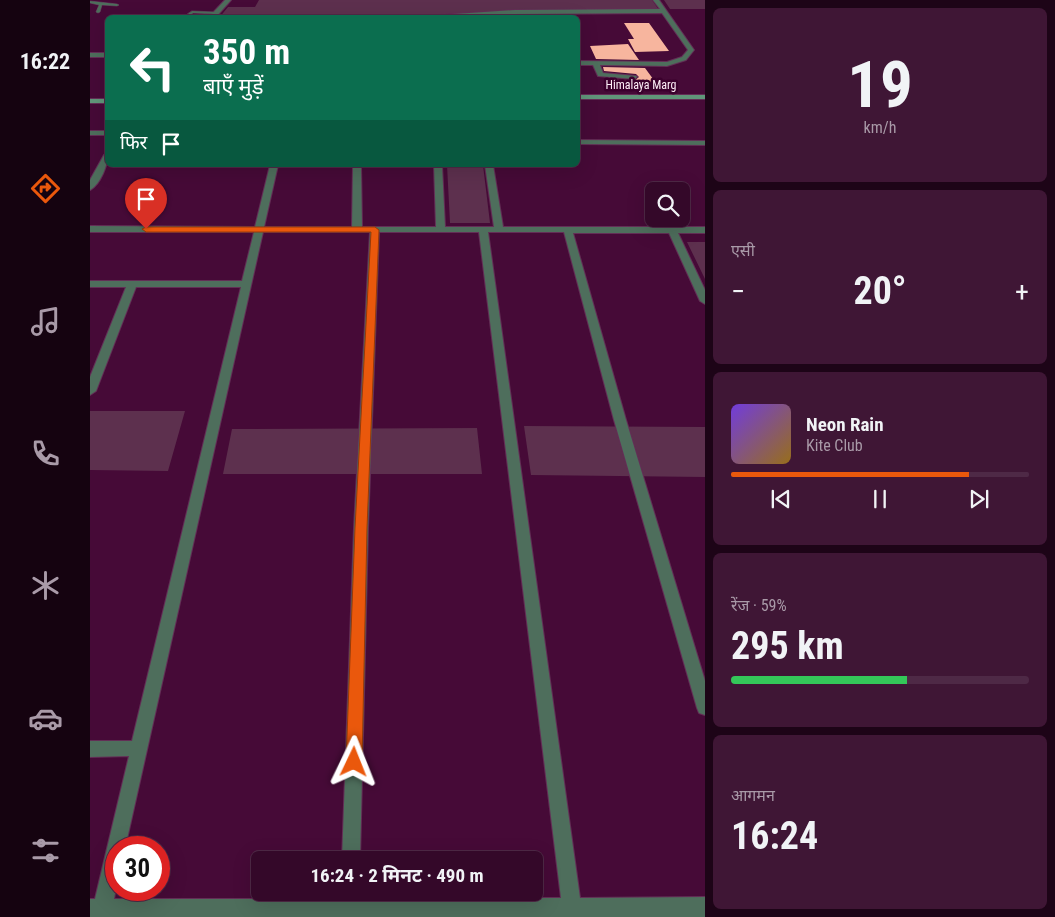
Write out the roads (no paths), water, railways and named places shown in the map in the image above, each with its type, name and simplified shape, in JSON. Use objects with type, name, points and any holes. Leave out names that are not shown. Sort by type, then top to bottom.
[{"type":"main road","points":[[90,96],[105,96]]},
{"type":"main road","name":"Himalaya Marg","points":[[580,96],[705,97]]},
{"type":"main road","points":[[90,101],[105,101]]},
{"type":"main road","name":"Himalaya Marg","points":[[580,102],[705,102]]},
{"type":"street","points":[[214,15],[228,0]]},
{"type":"street","points":[[580,63],[667,64],[682,61],[691,50],[656,0]]},
{"type":"street","points":[[456,15],[514,12],[664,11]]},
{"type":"street","points":[[90,55],[105,55]]},
{"type":"street","points":[[596,64],[600,75],[635,79],[638,74],[634,64]]},
{"type":"street","points":[[90,133],[105,133]]},
{"type":"street","points":[[580,142],[705,143]]},
{"type":"street","points":[[90,187],[105,160]]},
{"type":"street","points":[[274,167],[139,748],[97,912],[304,913],[346,901]]},
{"type":"street","points":[[357,167],[357,230]]},
{"type":"street","points":[[438,167],[441,230]]},
{"type":"street","points":[[489,167],[499,230]]},
{"type":"street","points":[[90,229],[705,230]]},
{"type":"street","points":[[351,851],[361,538],[375,230]]},
{"type":"street","points":[[483,230],[572,907]]},
{"type":"street","points":[[568,230],[620,420],[705,708]]},
{"type":"street","points":[[672,230],[705,301]]},
{"type":"street","points":[[90,284],[247,284]]},
{"type":"street","points":[[90,391],[132,284]]},
{"type":"street","points":[[90,749],[139,748]]},
{"type":"street","points":[[362,901],[493,912],[572,907],[614,912],[705,907]]},
{"type":"lane","points":[[90,2],[117,5]]},
{"type":"lane","points":[[98,12],[101,4]]},
{"type":"lane","points":[[188,15],[192,12],[214,15]]}]
